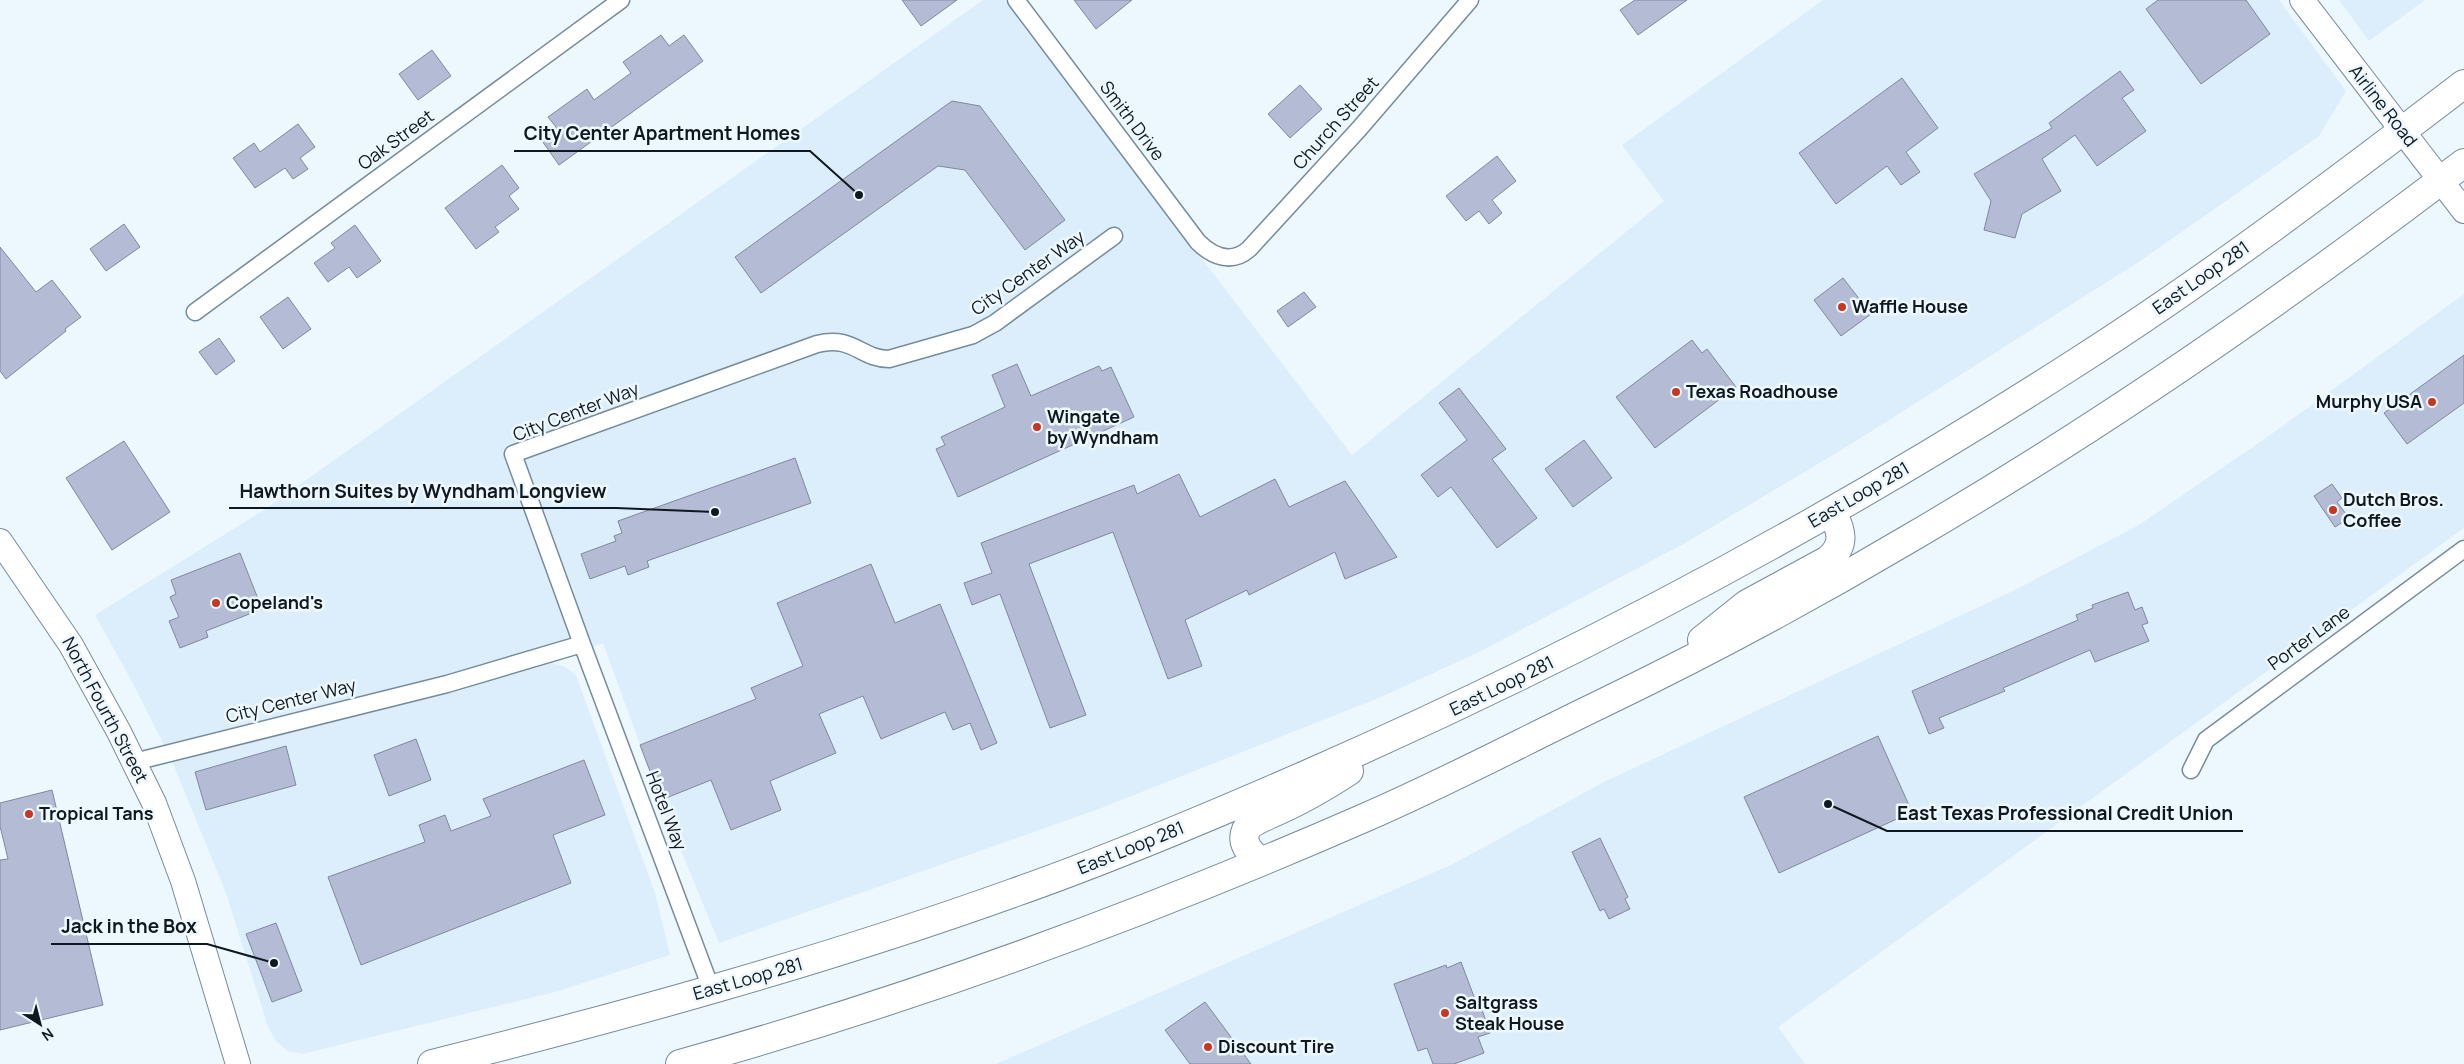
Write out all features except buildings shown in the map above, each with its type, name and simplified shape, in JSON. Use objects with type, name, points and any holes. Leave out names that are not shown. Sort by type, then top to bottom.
[{"type":"highway","name":"East Loop 281","points":[[432,1064],[712,991],[907,930],[1052,879],[1237,805],[1429,721],[1651,610],[1832,512],[1955,439],[2073,365],[2223,263],[2402,132],[2464,84]]},
{"type":"highway","points":[[680,1064],[826,1021],[942,983],[1084,932],[1260,862],[1418,793],[1646,684],[1784,610],[1914,536],[2044,456],[2200,355],[2464,163]]},
{"type":"highway","points":[[1646,684],[1747,604],[1836,553],[1840,547],[1841,532],[1832,512]]},
{"type":"highway","points":[[1260,862],[1249,852],[1244,842],[1246,831],[1251,824],[1302,801],[1429,721]]},
{"type":"main road","name":"Airline Road","points":[[2302,0],[2464,211]]},
{"type":"main road","name":"North Fourth Street","points":[[0,541],[62,631],[134,762],[164,826],[183,880],[238,1064]]},
{"type":"street","name":"Oak Street","points":[[194,312],[621,0]]},
{"type":"street","name":"Smith Drive","points":[[1016,0],[1198,242],[1210,253],[1224,257]]},
{"type":"street","name":"Church Street","points":[[1224,257],[1235,257],[1249,248],[1359,129],[1470,0]]},
{"type":"street","name":"City Center Way","points":[[134,762],[447,684],[582,644],[513,454],[828,341],[850,344],[880,359],[888,359],[973,335],[995,323],[1114,236]]},
{"type":"street","name":"Porter Lane","points":[[2191,770],[2206,740],[2464,549]]},
{"type":"street","name":"Hotel Way","points":[[582,644],[712,991]]},
{"type":"shaded area","points":[[983,0],[1004,0],[1352,455],[1664,201],[1622,145],[1823,0],[2279,0],[2346,91],[2319,136],[2137,263],[1848,446],[1687,542],[1479,652],[1381,697],[1096,810],[719,943],[658,794],[603,643],[551,663],[565,667],[576,675],[655,893],[670,955],[555,992],[302,1054],[288,1051],[276,1041],[268,1027],[226,893],[172,761],[135,687],[95,615],[261,512]]},
{"type":"shaded area","points":[[2339,0],[2425,0],[2369,41]]},
{"type":"shaded area","points":[[2464,294],[2464,528],[1778,1027],[1805,1064],[996,1064],[1453,864],[1604,782],[2013,591],[2139,525],[2273,433]]},
{"type":"place","name":"City Center Apartment Homes","points":[[859,195]]},
{"type":"place","name":"Waffle House","points":[[1842,307]]},
{"type":"place","name":"Texas Roadhouse","points":[[1676,392]]},
{"type":"place","name":"Murphy USA","points":[[2432,402]]},
{"type":"place","name":"Wingate by Wyndham","points":[[1037,427]]},
{"type":"place","name":"Dutch Bros. Coffee","points":[[2333,510]]},
{"type":"place","name":"Hawthorn Suites by Wyndham Longview","points":[[715,512]]},
{"type":"place","name":"Copeland's","points":[[216,603]]},
{"type":"place","name":"East Texas Professional Credit Union","points":[[1828,804]]},
{"type":"place","name":"Tropical Tans","points":[[29,814]]},
{"type":"place","name":"Jack in the Box","points":[[274,963]]},
{"type":"place","name":"Saltgrass Steak House","points":[[1445,1013]]},
{"type":"place","name":"Discount Tire","points":[[1208,1047]]}]
